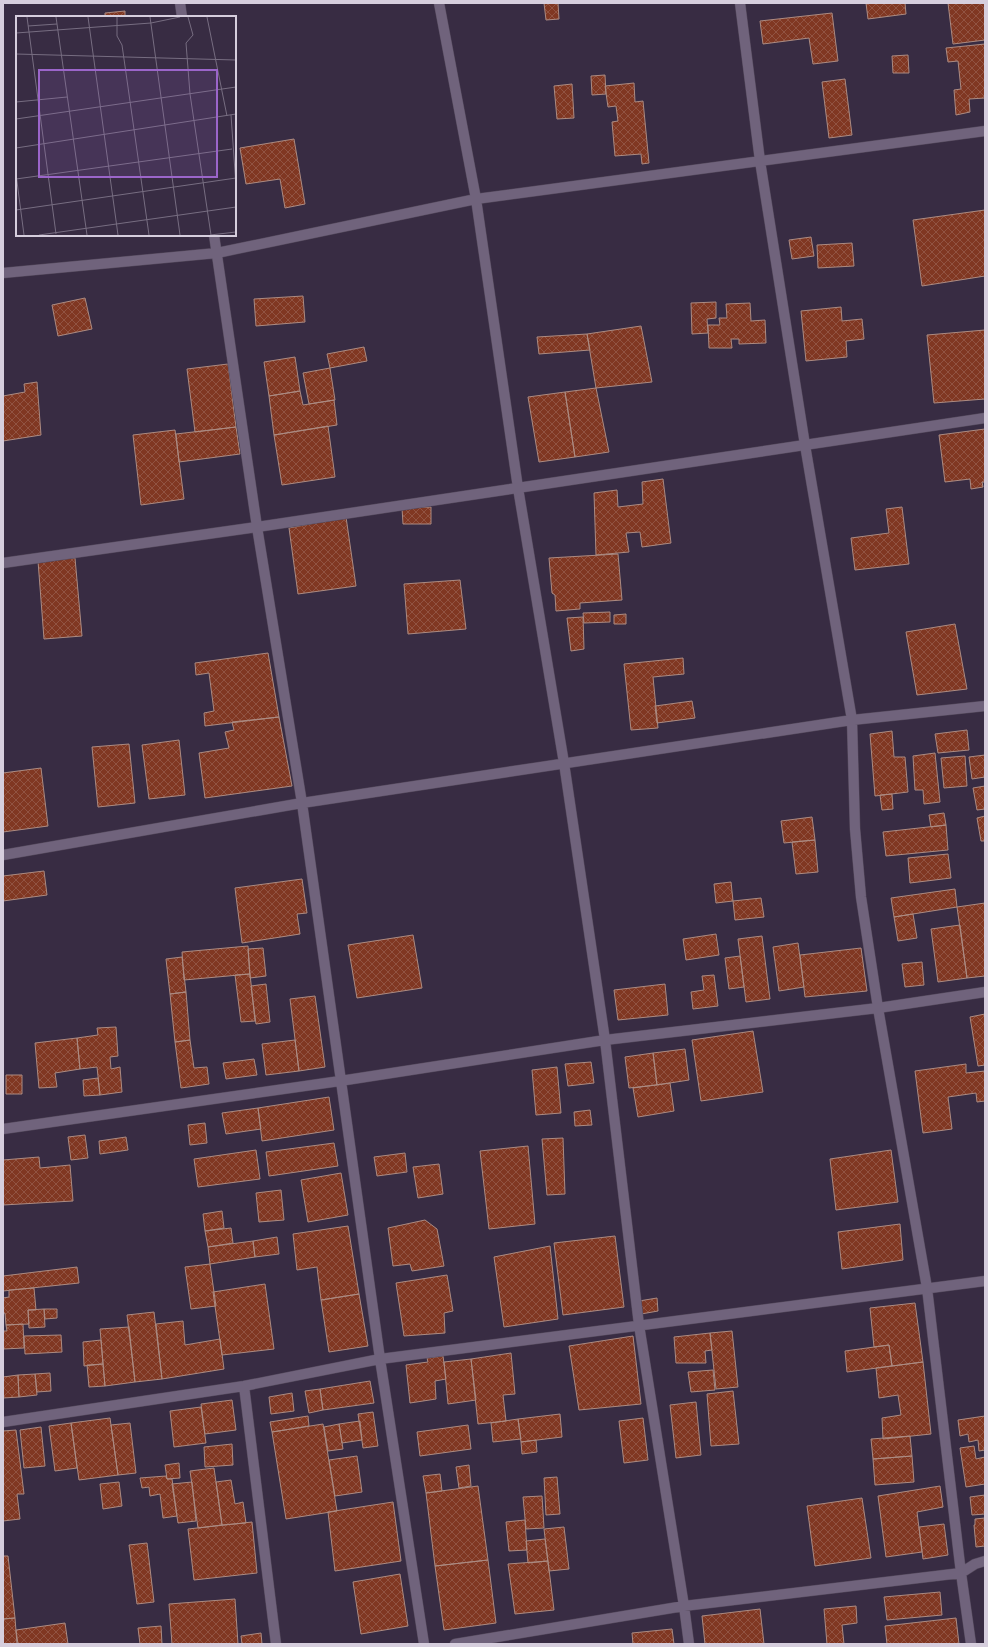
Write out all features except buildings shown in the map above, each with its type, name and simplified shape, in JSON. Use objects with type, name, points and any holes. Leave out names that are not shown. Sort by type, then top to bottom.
[{"type":"street","points":[[180,3],[182,16]]},
{"type":"street","points":[[439,3],[476,199],[518,488],[564,764],[604,1040],[639,1325],[689,1644]]},
{"type":"street","points":[[740,3],[760,161],[804,445],[852,720],[853,798],[858,864],[878,1008],[927,1288],[961,1573],[971,1644]]},
{"type":"street","points":[[3,273],[217,253],[476,199],[985,131]]},
{"type":"street","points":[[214,236],[256,527],[302,803],[380,1359],[424,1644]]},
{"type":"street","points":[[3,563],[256,527],[985,418]]},
{"type":"street","points":[[3,855],[302,803],[852,720],[985,706]]},
{"type":"street","points":[[3,1129],[340,1081],[604,1040],[878,1008],[985,992]]},
{"type":"street","points":[[3,1422],[244,1386],[380,1359],[985,1281]]},
{"type":"street","points":[[244,1386],[276,1644]]},
{"type":"street","points":[[455,1644],[684,1606],[961,1573],[975,1564],[985,1561]]}]
